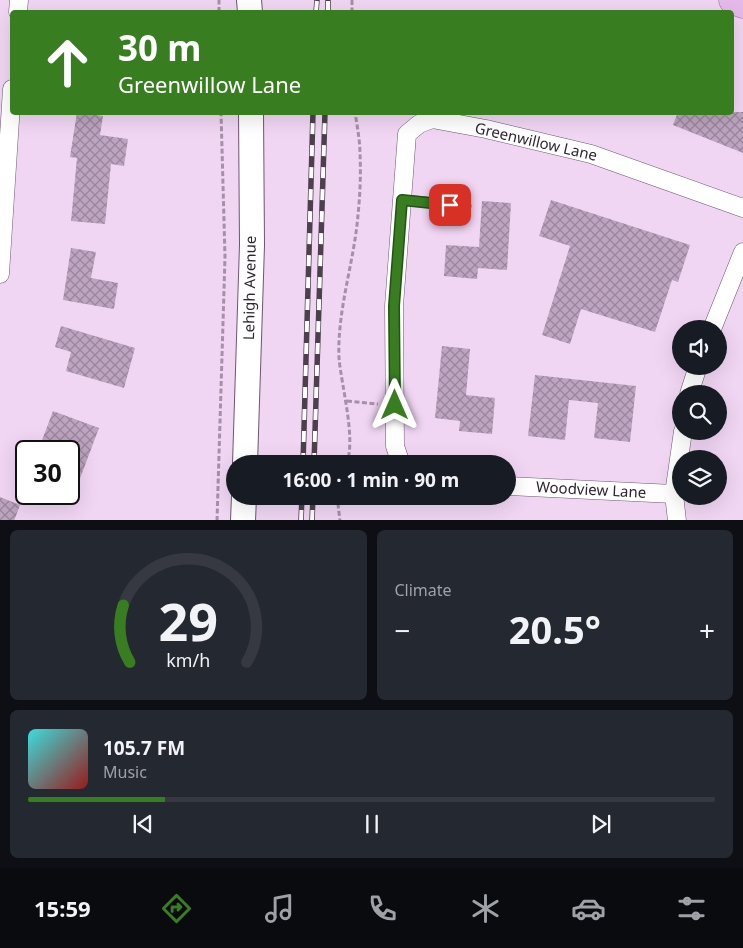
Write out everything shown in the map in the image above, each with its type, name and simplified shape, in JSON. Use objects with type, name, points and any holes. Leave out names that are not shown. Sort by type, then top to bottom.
[{"type":"main road","points":[[733,0],[743,4]]},
{"type":"street","points":[[0,274],[1,225],[10,114]]},
{"type":"street","name":"Lehigh Avenue","points":[[245,455],[252,245],[251,115]]},
{"type":"street","name":"Greenwillow Lane","points":[[395,405],[394,306],[407,134],[419,124],[432,119],[486,129],[591,154],[743,208]]},
{"type":"street","points":[[716,320],[743,252]]},
{"type":"street","points":[[395,405],[395,446],[398,455]]},
{"type":"street","name":"Woodview Lane","points":[[516,486],[672,494]]},
{"type":"street","points":[[243,520],[244,505]]},
{"type":"street","points":[[675,505],[677,520]]},
{"type":"lane","points":[[402,200],[466,206]]},
{"type":"path","points":[[217,520],[225,257],[221,115]]},
{"type":"path","points":[[348,455],[347,401],[339,359],[341,322],[358,216],[360,154],[355,115]]},
{"type":"path","points":[[347,401],[395,405]]},
{"type":"path","points":[[338,505],[340,520]]},
{"type":"building","points":[[734,112],[743,112],[743,153],[673,125],[677,115],[734,115]]},
{"type":"building","points":[[77,115],[103,116],[100,135],[128,139],[124,166],[111,164],[105,224],[71,221],[77,158],[70,157]]},
{"type":"building","points":[[551,200],[690,245],[678,282],[672,280],[655,332],[581,309],[570,344],[542,335],[570,246],[539,236]]},
{"type":"building","points":[[482,201],[511,203],[507,270],[478,268],[477,279],[444,276],[446,245],[479,247]]},
{"type":"building","points":[[71,248],[96,252],[91,278],[118,283],[114,309],[63,300]]},
{"type":"building","points":[[61,326],[135,348],[124,388],[66,371],[71,352],[55,347]]},
{"type":"building","points":[[442,346],[470,349],[466,395],[495,398],[492,434],[459,431],[460,421],[435,418]]},
{"type":"building","points":[[535,375],[636,386],[630,442],[594,438],[598,403],[569,400],[565,440],[528,436]]},
{"type":"building","points":[[53,411],[99,428],[80,478],[80,440],[42,440]]},
{"type":"building","points":[[0,497],[15,503],[15,505],[20,505],[14,520],[0,520]]},
{"type":"railway","points":[[316,10],[317,0]]},
{"type":"railway","points":[[328,0],[328,10]]},
{"type":"railway","points":[[303,455],[313,115]]},
{"type":"railway","points":[[314,455],[325,115]]},
{"type":"railway","points":[[301,520],[302,505]]},
{"type":"railway","points":[[312,520],[313,505]]},
{"type":"route","points":[[395,405],[394,306],[402,200],[450,205]]}]
